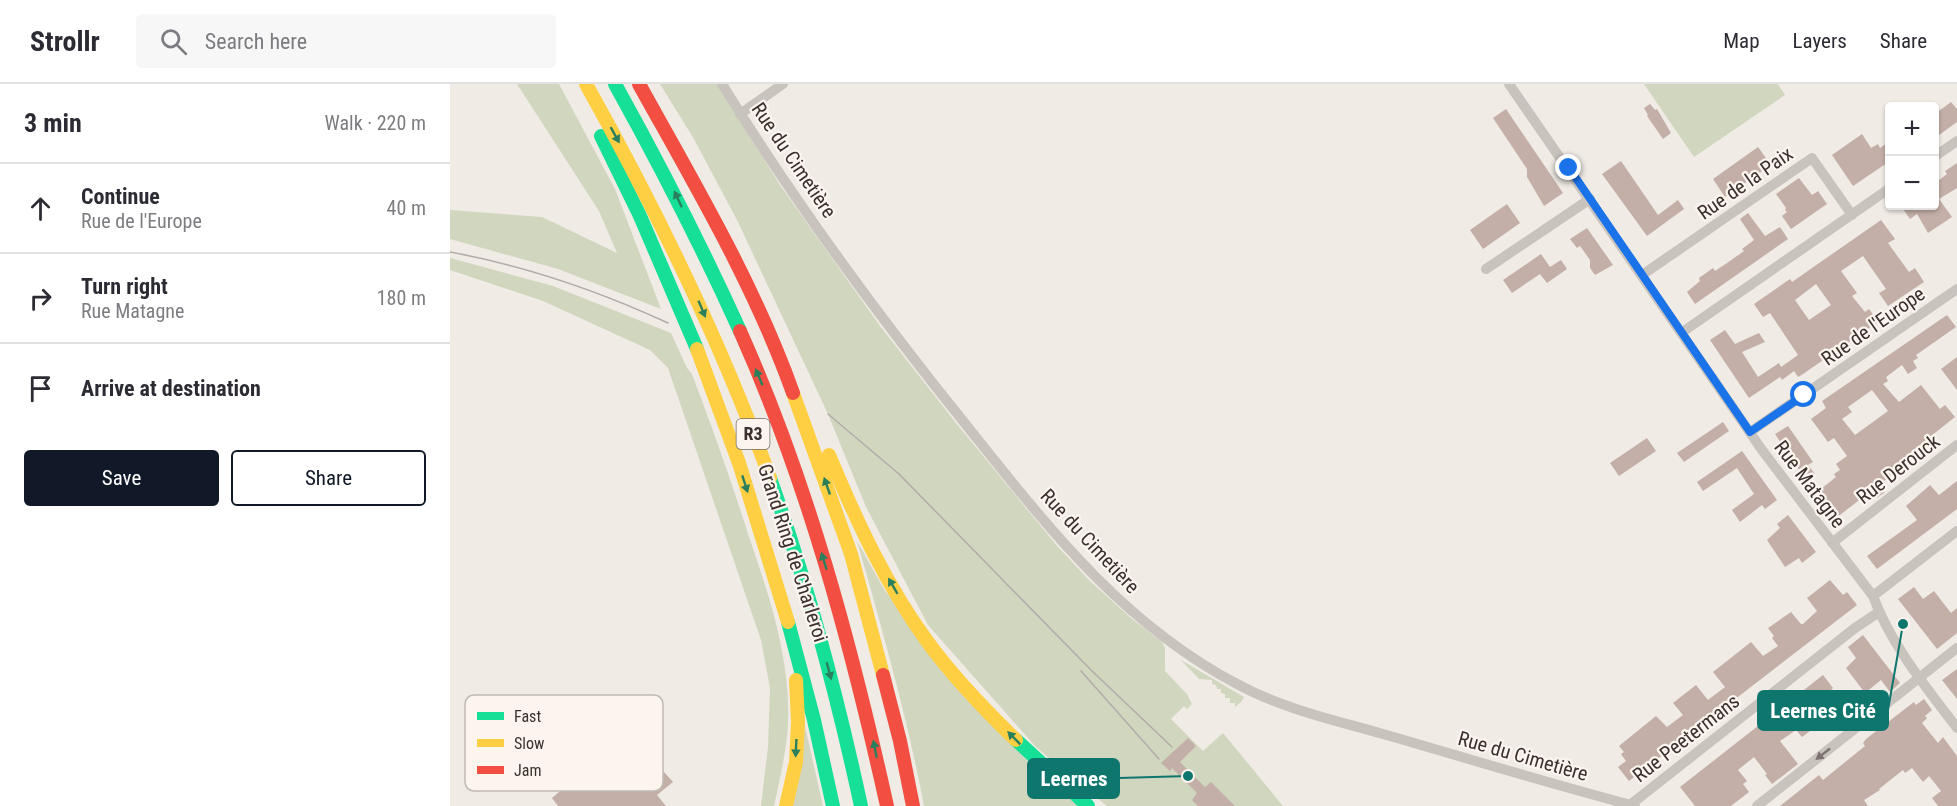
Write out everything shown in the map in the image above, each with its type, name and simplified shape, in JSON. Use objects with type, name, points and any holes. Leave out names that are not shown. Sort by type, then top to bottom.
[{"type":"highway","points":[[572,84],[634,202],[696,349],[729,436],[774,572],[814,717],[834,806]]},
{"type":"highway","name":"Grand Ring de Charleroi","points":[[586,84],[650,199],[693,289],[740,398],[782,512],[819,630],[850,749],[861,806]]},
{"type":"highway","name":"Grand Ring de Charleroi","points":[[615,84],[673,188],[715,277],[770,406],[805,501],[842,619],[873,739],[887,806]]},
{"type":"highway","points":[[639,84],[729,245],[786,370],[854,565],[897,729],[913,806]]},
{"type":"highway","points":[[786,370],[806,399],[864,535],[927,640],[954,675],[991,715],[1034,758],[1088,806]]},
{"type":"highway","points":[[786,806],[796,752],[798,722],[795,648]]},
{"type":"street","name":"Rue du Cimetière","points":[[722,84],[776,168],[868,301],[928,378],[1064,545],[1096,579],[1154,630],[1211,669],[1280,703],[1458,757],[1633,805]]},
{"type":"street","points":[[740,114],[783,84]]},
{"type":"street","name":"Rue Matagne","points":[[1509,84],[1750,432],[1874,596],[1879,612],[1918,678],[1957,728]]},
{"type":"street","points":[[1936,156],[1957,141]]},
{"type":"street","name":"Rue de la Paix","points":[[1642,275],[1812,158],[1851,214]]},
{"type":"street","points":[[1681,333],[1885,191]]},
{"type":"street","points":[[1486,269],[1590,199]]},
{"type":"street","name":"Rue de l'Europe","points":[[1750,432],[1957,289]]},
{"type":"street","name":"Rue Derouck","points":[[1832,543],[1957,445]]},
{"type":"street","points":[[1874,596],[1957,531]]},
{"type":"street","name":"Rue Peetermans","points":[[1633,805],[1855,628],[1879,612]]},
{"type":"street","points":[[1757,806],[1957,648]]},
{"type":"green space","points":[[517,84],[559,84],[615,189],[661,309],[558,269],[450,239],[450,210],[542,217],[617,253],[599,211]]},
{"type":"green space","points":[[660,84],[717,84],[780,185],[880,326],[956,423],[1058,547],[1090,581],[1132,619],[1162,642],[1165,648],[1165,671],[1187,694],[1192,704],[1187,709],[1184,706],[1171,719],[1203,751],[1223,733],[1283,806],[1107,806],[1036,747],[928,625],[866,507],[828,414],[738,222],[694,139]]},
{"type":"green space","points":[[1644,84],[1778,84],[1785,95],[1694,157]]},
{"type":"green space","points":[[450,258],[553,286],[671,333],[692,374],[714,434],[764,580],[777,628],[786,676],[788,725],[774,806],[761,806],[768,747],[770,688],[761,640],[668,368],[650,350],[543,301],[450,270]]},
{"type":"green space","points":[[857,541],[885,591],[1078,806],[924,806],[902,706]]},
{"type":"green space","points":[[1181,660],[1244,697],[1241,702],[1235,707],[1235,703],[1230,703],[1230,698],[1225,698],[1225,694],[1221,693],[1221,689],[1217,689],[1216,685],[1212,684],[1212,680],[1199,679]]},
{"type":"green space","points":[[805,726],[823,806],[793,806]]},
{"type":"building","points":[[1951,102],[1957,109],[1957,122],[1939,135],[1939,111]]},
{"type":"building","points":[[1650,104],[1655,110],[1657,109],[1671,133],[1663,139],[1644,108]]},
{"type":"building","points":[[1506,109],[1563,193],[1544,206],[1527,177],[1527,169],[1493,118]]},
{"type":"building","points":[[1862,134],[1871,148],[1878,144],[1880,148],[1885,144],[1885,164],[1853,186],[1832,155]]},
{"type":"building","points":[[1758,147],[1771,165],[1725,197],[1713,179]]},
{"type":"building","points":[[1621,161],[1658,215],[1678,200],[1684,209],[1647,236],[1602,174]]},
{"type":"building","points":[[1957,163],[1957,188],[1939,199],[1939,180],[1947,174],[1945,171]]},
{"type":"building","points":[[1799,178],[1812,195],[1818,191],[1827,204],[1791,229],[1782,216],[1787,212],[1786,208],[1776,194]]},
{"type":"building","points":[[1939,199],[1952,217],[1928,233],[1917,214],[1910,219],[1904,210],[1939,210]]},
{"type":"building","points":[[1507,204],[1520,223],[1483,249],[1470,230]]},
{"type":"building","points":[[1748,213],[1765,236],[1780,227],[1788,239],[1695,304],[1687,292],[1700,281],[1699,278],[1713,268],[1715,271],[1727,263],[1744,251],[1742,249],[1754,240],[1740,219]]},
{"type":"building","points":[[1881,220],[1895,239],[1888,243],[1909,272],[1915,268],[1924,282],[1888,306],[1879,293],[1886,289],[1863,256],[1841,271],[1857,293],[1852,296],[1865,312],[1869,309],[1878,322],[1798,377],[1794,371],[1782,380],[1780,377],[1749,398],[1710,340],[1725,330],[1735,344],[1759,333],[1765,342],[1742,352],[1758,377],[1779,363],[1781,367],[1798,355],[1770,313],[1763,317],[1754,304],[1790,279],[1792,282]],"holes":[[[1816,284],[1831,305],[1809,320],[1795,300]]]},
{"type":"building","points":[[1587,228],[1613,265],[1595,275],[1590,268],[1590,260],[1580,246],[1577,248],[1570,239]]},
{"type":"building","points":[[1541,254],[1550,267],[1561,260],[1567,269],[1547,283],[1540,274],[1512,293],[1503,280]]},
{"type":"building","points":[[1947,315],[1956,327],[1916,355],[1918,358],[1913,361],[1917,368],[1908,374],[1902,365],[1886,377],[1888,381],[1883,384],[1899,402],[1921,385],[1940,409],[1945,405],[1955,417],[1911,452],[1913,458],[1879,485],[1885,492],[1877,498],[1871,491],[1836,518],[1816,493],[1836,477],[1834,474],[1840,470],[1836,464],[1847,456],[1834,438],[1828,442],[1811,419],[1826,408],[1822,401]],"holes":[[[1872,390],[1888,411],[1855,435],[1842,419],[1852,412],[1848,407]]]},
{"type":"building","points":[[1957,357],[1957,390],[1941,369]]},
{"type":"building","points":[[1723,422],[1729,431],[1684,462],[1677,453]]},
{"type":"building","points":[[1788,426],[1813,462],[1808,465],[1815,474],[1806,480],[1775,434]]},
{"type":"building","points":[[1647,438],[1656,451],[1619,476],[1610,463]]},
{"type":"building","points":[[1742,451],[1777,500],[1765,509],[1762,505],[1740,522],[1732,510],[1754,494],[1737,468],[1703,491],[1697,482]]},
{"type":"building","points":[[1957,481],[1957,509],[1877,569],[1867,556],[1917,520],[1906,506],[1930,485],[1939,495]]},
{"type":"building","points":[[1788,515],[1816,552],[1802,563],[1799,558],[1785,567],[1767,540],[1780,528],[1777,524]]},
{"type":"building","points":[[1830,580],[1843,595],[1847,592],[1857,605],[1629,781],[1618,767],[1626,761],[1621,754],[1624,752],[1619,746],[1656,716],[1667,727],[1683,715],[1673,703],[1696,685],[1708,700],[1725,687],[1713,672],[1751,642],[1763,656],[1778,646],[1768,628],[1791,612],[1803,624],[1817,611],[1807,598]]},
{"type":"building","points":[[1914,587],[1923,599],[1934,591],[1951,613],[1957,608],[1957,633],[1937,649],[1898,599]]},
{"type":"building","points":[[1863,635],[1900,683],[1890,692],[1881,680],[1865,693],[1846,668],[1856,658],[1848,647]]},
{"type":"building","points":[[1957,669],[1957,699],[1942,680]]},
{"type":"building","points":[[1823,675],[1833,688],[1830,691],[1833,694],[1831,696],[1841,708],[1802,737],[1796,730],[1780,741],[1798,764],[1772,784],[1754,757],[1738,770],[1747,781],[1743,784],[1749,792],[1731,806],[1695,806],[1680,787]]},
{"type":"building","points":[[1924,699],[1932,710],[1925,716],[1927,718],[1922,723],[1938,743],[1943,737],[1957,756],[1957,806],[1938,806],[1932,798],[1941,791],[1929,776],[1923,782],[1912,768],[1905,773],[1903,770],[1880,790],[1864,800],[1868,806],[1780,806],[1819,775],[1823,780],[1865,746],[1863,743],[1866,739],[1914,702],[1916,705]]},
{"type":"building","points":[[1188,738],[1196,746],[1180,762],[1205,787],[1211,782],[1235,806],[1198,806],[1192,800],[1197,793],[1172,768],[1170,771],[1161,763]]},
{"type":"building","points":[[663,771],[673,782],[663,790]]},
{"type":"building","points":[[560,791],[662,791],[657,795],[666,806],[558,806],[552,798]]},
{"type":"tram line","points":[[450,252],[506,264],[562,281],[616,300],[668,323]]},
{"type":"tram line","points":[[828,414],[899,474],[1091,670],[1172,747]]},
{"type":"tram line","points":[[1081,671],[1159,759]]},
{"type":"traffic: fast","points":[[615,84],[680,206],[740,331]]},
{"type":"traffic: fast","points":[[601,136],[640,216],[697,349]]},
{"type":"traffic: fast","points":[[770,478],[821,641],[861,806]]},
{"type":"traffic: fast","points":[[788,622],[814,720],[833,806]]},
{"type":"traffic: fast","points":[[1016,740],[1088,806]]},
{"type":"traffic: slow","points":[[586,84],[663,228],[686,277],[731,376],[770,478]]},
{"type":"traffic: slow","points":[[697,349],[739,463],[788,622]]},
{"type":"traffic: slow","points":[[793,393],[851,554],[883,675]]},
{"type":"traffic: slow","points":[[829,455],[885,575],[912,620],[958,680],[1016,740]]},
{"type":"traffic: slow","points":[[786,806],[796,762],[798,722],[796,680]]},
{"type":"traffic: jam","points":[[639,84],[742,274],[793,393]]},
{"type":"traffic: jam","points":[[740,331],[787,447],[826,565],[887,806]]},
{"type":"traffic: jam","points":[[883,675],[900,741],[913,806]]},
{"type":"place","name":"Leernes Cité","points":[[1903,624]]},
{"type":"place","name":"Leernes","points":[[1188,776]]},
{"type":"route","points":[[1569,168],[1750,432],[1804,395]]}]
